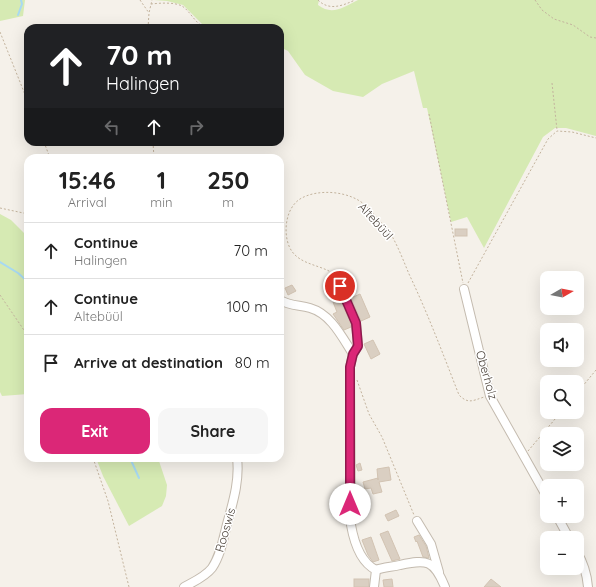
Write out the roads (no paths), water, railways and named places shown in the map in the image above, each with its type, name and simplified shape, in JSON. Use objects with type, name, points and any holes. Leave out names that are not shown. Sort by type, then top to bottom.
[{"type":"street","points":[[340,286],[356,323],[358,346],[353,354],[350,367],[351,525],[353,539],[369,567],[376,570],[422,561],[427,562],[440,573]]},
{"type":"street","name":"Oberholz","points":[[464,289],[490,396],[540,485]]},
{"type":"street","points":[[284,302],[293,306],[310,308],[322,314],[334,325],[353,354]]},
{"type":"street","name":"Rooswis","points":[[184,587],[201,578],[211,569],[220,552],[235,495],[237,462]]},
{"type":"street","points":[[417,521],[432,544],[445,587]]},
{"type":"street","points":[[374,587],[376,570]]},
{"type":"street","points":[[584,572],[588,587]]},
{"type":"waterway","points":[[18,15],[22,4],[21,0]]},
{"type":"waterway","points":[[0,262],[24,278]]},
{"type":"waterway","points":[[132,462],[139,478]]}]
